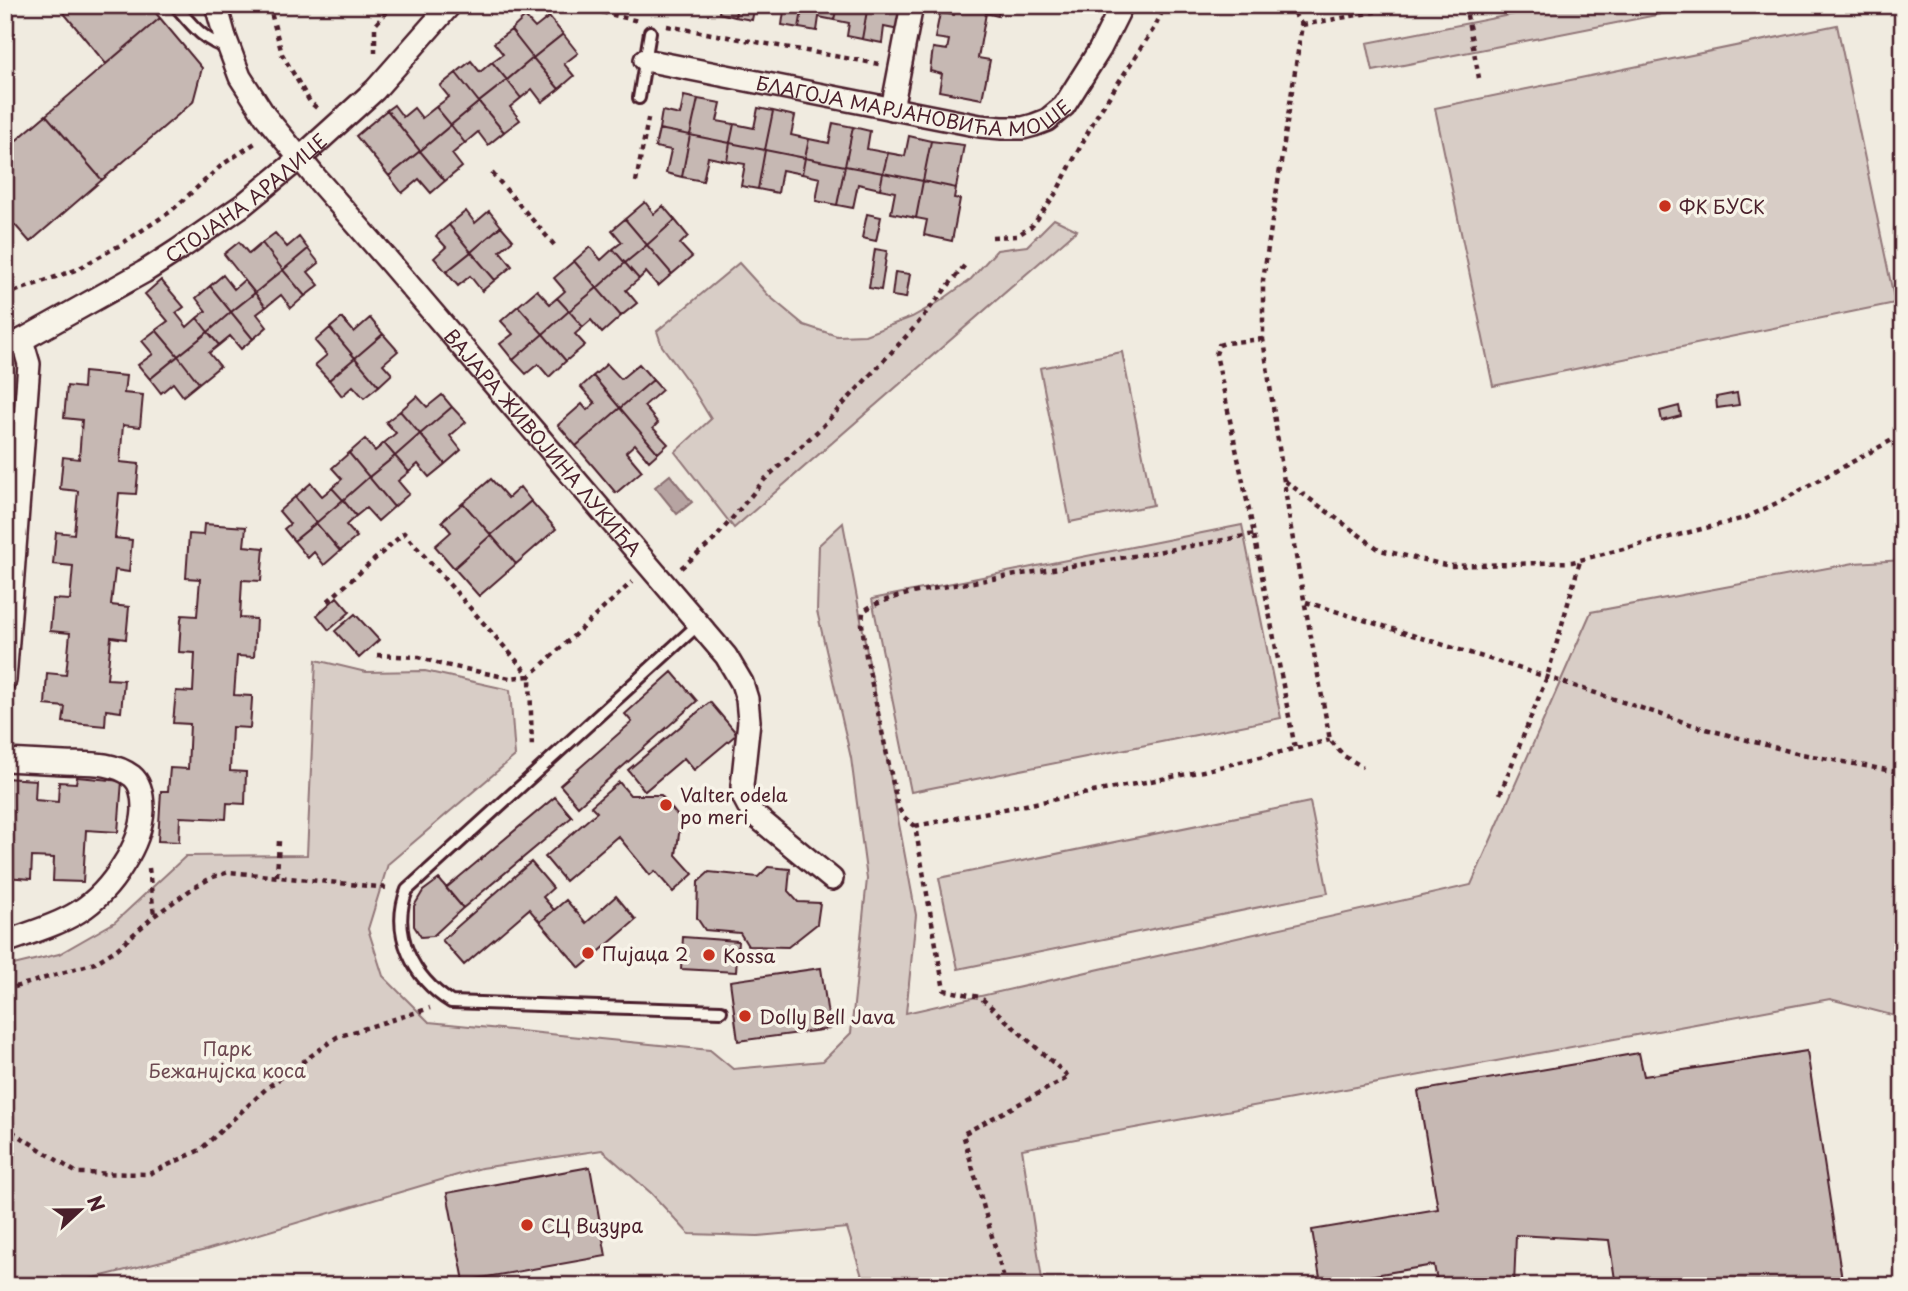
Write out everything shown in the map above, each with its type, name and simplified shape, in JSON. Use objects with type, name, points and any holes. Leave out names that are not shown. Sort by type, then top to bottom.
[{"type":"street","name":"ВАЈАРА ЖИВОЈИНА ЛУКИЋА","points":[[216,5],[240,77],[250,96],[275,128],[726,656],[742,683],[747,699],[749,721],[742,786],[747,805],[752,813],[832,879]]},
{"type":"street","name":"СТОЈАНА АРАЛИЦЕ","points":[[14,343],[101,297],[178,250],[243,205],[375,90],[450,5]]},
{"type":"street","points":[[892,109],[912,5]]},
{"type":"street","name":"БЛАГОЈА МАРЈАНОВИЋА МОШЕ","points":[[645,60],[980,126],[1023,128],[1046,120],[1064,106],[1100,49],[1122,5]]},
{"type":"street","points":[[5,680],[29,364],[14,343]]},
{"type":"street","points":[[5,760],[108,765],[131,775],[143,797],[142,825],[132,852],[101,896],[61,921],[5,942]]},
{"type":"lane","points":[[175,5],[208,40],[229,48]]},
{"type":"lane","points":[[639,97],[653,28]]},
{"type":"lane","points":[[700,624],[407,890],[402,903],[401,924],[403,941],[411,962],[422,979],[435,992],[451,1002],[721,1011]]},
{"type":"path","points":[[269,5],[282,54],[310,102],[326,117]]},
{"type":"path","points":[[573,5],[642,22]]},
{"type":"path","points":[[992,237],[1017,236],[1033,225],[1056,193],[1096,117],[1156,24],[1165,5]]},
{"type":"path","points":[[1288,5],[1302,25],[1264,280],[1263,339],[1291,528],[1330,740],[1344,756],[1363,767]]},
{"type":"path","points":[[1302,25],[1413,5]]},
{"type":"path","points":[[1465,5],[1479,78]]},
{"type":"path","points":[[375,59],[375,25],[392,6]]},
{"type":"path","points":[[653,28],[900,68]]},
{"type":"path","points":[[636,183],[651,102]]},
{"type":"path","points":[[5,295],[78,270],[120,245],[170,212],[222,165],[275,128]]},
{"type":"path","points":[[492,173],[556,247]]},
{"type":"path","points":[[663,583],[714,540],[765,479],[821,428],[913,329],[965,265]]},
{"type":"path","points":[[1263,339],[1225,343],[1219,345],[1216,354],[1295,748]]},
{"type":"path","points":[[1285,481],[1380,550],[1450,566],[1572,562],[1745,518],[1903,434]]},
{"type":"path","points":[[328,601],[404,533],[530,676],[533,775]]},
{"type":"path","points":[[1006,1286],[963,1134],[1069,1077],[980,997],[944,990],[915,826],[904,817],[898,807],[866,656],[863,612],[870,605],[885,600],[950,586],[1254,534]]},
{"type":"path","points":[[1500,794],[1547,677],[1580,560]]},
{"type":"path","points":[[377,654],[419,657],[510,678],[530,676],[649,566]]},
{"type":"path","points":[[1306,602],[1702,728],[1796,753],[1903,773]]},
{"type":"path","points":[[915,826],[1203,771],[1330,740]]},
{"type":"path","points":[[137,839],[144,848],[149,864],[154,915]]},
{"type":"path","points":[[276,876],[279,841]]},
{"type":"path","points":[[5,990],[95,963],[117,949],[154,915],[196,886],[229,872],[407,890]]},
{"type":"path","points":[[5,1124],[10,1130],[77,1173],[149,1174],[200,1150],[268,1087],[337,1038],[451,1002]]},
{"type":"green space","points":[[1561,5],[1707,5],[1373,71],[1367,43]]},
{"type":"green space","name":"ФК БУСК","points":[[1837,25],[1895,303],[1493,386],[1435,108]]},
{"type":"green space","points":[[1054,219],[1077,230],[734,528],[675,452],[711,419],[662,346],[657,331],[739,263],[769,296],[804,325],[837,336],[865,335],[912,317],[939,302],[971,279],[997,250],[1027,246]]},
{"type":"green space","points":[[1122,352],[1153,505],[1070,522],[1040,368]]},
{"type":"green space","name":"Парк Бежанијска коса","points":[[843,523],[916,915],[906,1013],[1471,885],[1591,612],[1854,563],[1903,560],[1903,1018],[1830,999],[1022,1149],[1043,1286],[865,1286],[847,1228],[758,1236],[689,1234],[651,1193],[602,1150],[481,1168],[206,1250],[62,1286],[5,1286],[5,967],[59,954],[115,922],[186,856],[307,855],[316,660],[366,672],[425,671],[510,690],[515,756],[388,864],[368,929],[383,976],[429,1022],[710,1050],[733,1069],[823,1061],[851,1033],[867,879],[851,758],[817,611],[819,545]]},
{"type":"green space","points":[[1242,525],[1281,718],[911,792],[872,599]]},
{"type":"green space","points":[[1310,802],[1328,893],[958,969],[939,878]]},
{"type":"shaded area","points":[[670,475],[692,502],[677,514],[655,487]]},
{"type":"building","points":[[59,5],[149,5],[160,18],[106,64]]},
{"type":"building","points":[[720,5],[737,5],[735,17],[719,13]]},
{"type":"building","points":[[737,5],[755,5],[752,20],[735,17]]},
{"type":"building","points":[[771,5],[803,5],[799,28],[782,25],[784,11],[770,8]]},
{"type":"building","points":[[803,5],[837,5],[834,20],[819,17],[817,31],[799,28]]},
{"type":"building","points":[[837,5],[868,5],[862,39],[847,36],[849,23],[834,20]]},
{"type":"building","points":[[868,5],[902,10],[899,30],[884,27],[882,43],[862,39]]},
{"type":"building","points":[[956,5],[1000,5],[998,16],[986,13],[978,58],[990,60],[982,99],[939,91],[942,74],[930,71],[933,48],[947,50],[949,40],[935,38],[940,13],[954,15]]},
{"type":"building","points":[[525,17],[535,28],[549,17],[563,34],[533,58],[511,30]]},
{"type":"building","points":[[160,18],[202,68],[193,102],[102,180],[46,115]]},
{"type":"building","points":[[511,30],[533,58],[507,80],[492,62],[503,54],[494,43]]},
{"type":"building","points":[[563,34],[578,53],[564,64],[574,76],[559,89],[533,58]]},
{"type":"building","points":[[533,58],[559,89],[542,102],[532,89],[521,98],[507,80]]},
{"type":"building","points":[[471,61],[480,72],[492,62],[507,80],[479,102],[456,73]]},
{"type":"building","points":[[456,73],[479,102],[451,125],[436,107],[449,97],[440,86]]},
{"type":"building","points":[[507,80],[521,98],[510,107],[520,120],[504,132],[479,102]]},
{"type":"building","points":[[684,96],[698,99],[690,135],[659,129],[662,111],[680,115]]},
{"type":"building","points":[[698,99],[721,103],[717,121],[734,124],[730,143],[690,135]]},
{"type":"building","points":[[479,102],[504,132],[488,145],[478,132],[465,143],[451,125]]},
{"type":"building","points":[[394,105],[403,117],[414,108],[422,118],[436,107],[451,125],[420,151],[387,110]]},
{"type":"building","points":[[758,108],[773,111],[765,150],[730,143],[734,124],[754,128]]},
{"type":"building","points":[[387,110],[420,151],[389,176],[356,136]]},
{"type":"building","points":[[773,111],[795,116],[791,135],[809,139],[805,158],[765,150]]},
{"type":"building","points":[[46,115],[102,180],[30,242],[15,225],[5,223],[5,150]]},
{"type":"building","points":[[833,123],[853,127],[845,166],[805,158],[809,139],[829,143]]},
{"type":"building","points":[[451,125],[465,143],[452,154],[462,167],[445,181],[420,151]]},
{"type":"building","points":[[853,127],[870,131],[867,149],[888,153],[883,173],[845,166]]},
{"type":"building","points":[[659,129],[690,135],[682,177],[666,173],[671,150],[655,147]]},
{"type":"building","points":[[690,135],[730,143],[727,161],[708,157],[703,181],[682,177]]},
{"type":"building","points":[[909,136],[931,141],[923,181],[883,173],[888,153],[905,156]]},
{"type":"building","points":[[931,141],[964,145],[956,188],[923,181]]},
{"type":"building","points":[[730,143],[765,150],[758,189],[741,186],[745,164],[727,161]]},
{"type":"building","points":[[765,150],[805,158],[802,174],[782,170],[778,193],[758,189]]},
{"type":"building","points":[[420,151],[445,181],[431,193],[419,179],[402,193],[389,176]]},
{"type":"building","points":[[805,158],[845,166],[837,205],[816,201],[820,178],[802,174]]},
{"type":"building","points":[[845,166],[883,173],[880,189],[858,184],[853,208],[837,205]]},
{"type":"building","points":[[883,173],[923,181],[916,218],[891,213],[895,192],[880,189]]},
{"type":"building","points":[[923,181],[956,188],[954,198],[960,199],[952,241],[924,235],[927,220],[916,218]]},
{"type":"building","points":[[645,202],[654,214],[663,206],[675,220],[647,245],[625,219]]},
{"type":"building","points":[[466,211],[475,223],[489,211],[501,226],[471,252],[449,225]]},
{"type":"building","points":[[867,214],[881,217],[876,241],[862,238]]},
{"type":"building","points":[[625,219],[647,245],[625,263],[613,249],[622,242],[612,230]]},
{"type":"building","points":[[675,220],[688,236],[680,244],[692,257],[672,274],[647,245]]},
{"type":"building","points":[[449,225],[471,252],[446,272],[434,258],[446,247],[436,236]]},
{"type":"building","points":[[501,226],[513,240],[500,251],[512,266],[495,280],[471,252]]},
{"type":"building","points":[[275,233],[287,247],[299,237],[308,249],[283,270],[262,243]]},
{"type":"building","points":[[239,242],[249,254],[262,243],[283,270],[255,293],[224,254]]},
{"type":"building","points":[[647,245],[672,274],[658,286],[646,272],[639,279],[625,263]]},
{"type":"building","points":[[590,247],[601,260],[613,249],[625,263],[597,288],[574,261]]},
{"type":"building","points":[[308,249],[319,263],[308,272],[319,285],[305,296],[283,270]]},
{"type":"building","points":[[875,249],[887,251],[881,290],[869,288]]},
{"type":"building","points":[[471,252],[495,280],[482,291],[470,276],[458,286],[446,272]]},
{"type":"building","points":[[574,261],[597,288],[569,311],[557,298],[565,291],[554,278]]},
{"type":"building","points":[[625,263],[639,279],[626,290],[637,303],[621,316],[597,288]]},
{"type":"building","points":[[283,270],[305,296],[291,308],[281,295],[266,307],[255,293]]},
{"type":"building","points":[[895,272],[910,274],[906,298],[892,296]]},
{"type":"building","points":[[223,275],[234,289],[244,280],[255,293],[231,312],[210,286]]},
{"type":"building","points":[[161,280],[184,307],[176,313],[187,327],[197,318],[208,332],[178,356],[156,330],[168,321],[145,294]]},
{"type":"building","points":[[210,286],[231,312],[208,332],[197,318],[206,311],[196,298]]},
{"type":"building","points":[[597,288],[621,316],[602,333],[591,320],[583,327],[569,311]]},
{"type":"building","points":[[537,290],[550,304],[557,298],[569,311],[543,334],[518,306]]},
{"type":"building","points":[[255,293],[266,307],[257,314],[267,327],[253,339],[231,312]]},
{"type":"building","points":[[518,306],[543,334],[513,360],[500,344],[513,334],[501,321]]},
{"type":"building","points":[[569,311],[583,327],[575,334],[585,345],[566,361],[543,334]]},
{"type":"building","points":[[231,312],[253,339],[241,349],[230,336],[219,345],[208,332]]},
{"type":"building","points":[[342,318],[354,332],[370,318],[383,334],[355,358],[330,328]]},
{"type":"building","points":[[330,328],[355,358],[329,380],[315,365],[327,355],[315,341]]},
{"type":"building","points":[[156,330],[178,356],[150,379],[138,365],[153,354],[142,341]]},
{"type":"building","points":[[208,332],[219,345],[209,353],[220,366],[199,383],[178,356]]},
{"type":"building","points":[[383,334],[398,351],[383,364],[392,374],[379,386],[355,358]]},
{"type":"building","points":[[543,334],[566,361],[549,377],[538,364],[526,374],[513,360]]},
{"type":"building","points":[[178,356],[199,383],[183,396],[173,383],[161,393],[150,379]]},
{"type":"building","points":[[355,358],[379,386],[364,398],[353,386],[342,396],[329,380]]},
{"type":"building","points":[[607,364],[621,379],[639,364],[653,380],[620,408],[593,376]]},
{"type":"building","points":[[84,372],[126,376],[124,393],[143,395],[140,427],[123,425],[120,462],[139,464],[136,494],[119,493],[115,538],[132,540],[129,572],[115,570],[111,605],[129,607],[126,639],[111,637],[107,679],[124,680],[121,712],[106,710],[105,726],[63,722],[65,707],[45,705],[47,673],[66,675],[70,633],[50,631],[53,599],[70,600],[73,566],[53,564],[56,532],[74,534],[78,491],[60,489],[63,457],[79,459],[82,420],[64,418],[67,386],[83,388]]},
{"type":"building","points":[[593,376],[620,408],[576,446],[558,425],[582,404],[587,410],[595,403],[581,387]]},
{"type":"building","points":[[653,380],[662,390],[644,406],[658,423],[653,428],[668,444],[658,453],[620,408]]},
{"type":"building","points":[[1737,393],[1739,405],[1717,408],[1716,397]]},
{"type":"building","points":[[442,395],[452,407],[420,434],[400,411],[417,396],[427,407]]},
{"type":"building","points":[[1679,406],[1681,416],[1662,421],[1660,411]]},
{"type":"building","points":[[452,407],[466,422],[450,436],[461,450],[445,464],[420,434]]},
{"type":"building","points":[[620,408],[658,453],[649,461],[635,444],[626,452],[642,471],[616,493],[576,446]]},
{"type":"building","points":[[400,411],[420,434],[395,456],[384,443],[396,433],[386,422]]},
{"type":"building","points":[[420,434],[445,464],[429,477],[418,464],[409,472],[395,456]]},
{"type":"building","points":[[365,439],[375,451],[384,443],[395,456],[369,477],[349,453]]},
{"type":"building","points":[[349,453],[369,477],[343,500],[332,488],[342,479],[332,468]]},
{"type":"building","points":[[395,456],[409,472],[398,481],[409,494],[394,507],[369,477]]},
{"type":"building","points":[[369,477],[394,507],[378,521],[366,508],[356,516],[343,500]]},
{"type":"building","points":[[491,479],[508,498],[520,487],[531,501],[491,535],[463,503]]},
{"type":"building","points":[[311,483],[322,496],[332,488],[343,500],[316,523],[295,497]]},
{"type":"building","points":[[295,497],[316,523],[294,541],[284,529],[290,524],[279,511]]},
{"type":"building","points":[[343,500],[356,516],[346,525],[357,537],[340,551],[316,523]]},
{"type":"building","points":[[531,501],[556,529],[516,564],[491,535]]},
{"type":"building","points":[[463,503],[491,535],[454,568],[435,546],[451,532],[442,521]]},
{"type":"building","points":[[316,523],[340,551],[324,565],[314,552],[308,558],[294,541]]},
{"type":"building","points":[[204,524],[246,527],[244,546],[264,548],[261,581],[242,580],[240,618],[256,619],[254,657],[237,656],[234,695],[252,696],[252,699],[250,728],[232,727],[230,771],[246,772],[245,804],[227,803],[226,819],[180,817],[179,842],[158,841],[161,791],[168,791],[170,768],[188,769],[190,724],[173,723],[176,691],[193,692],[195,653],[179,652],[181,619],[182,615],[197,616],[200,579],[186,578],[189,534],[203,535]]},
{"type":"building","points":[[491,535],[516,564],[479,596],[454,568]]},
{"type":"building","points":[[337,597],[350,612],[329,630],[317,615]]},
{"type":"building","points":[[355,614],[379,640],[359,658],[335,631]]},
{"type":"building","points":[[672,672],[697,701],[578,806],[560,785],[632,722],[625,714]]},
{"type":"building","points":[[710,702],[737,734],[694,770],[684,758],[645,791],[628,770]]},
{"type":"building","points":[[77,777],[122,781],[118,832],[86,830],[83,882],[53,881],[54,858],[32,857],[31,879],[5,877],[5,778],[36,780],[35,800],[58,802],[59,782],[76,783]]},
{"type":"building","points":[[619,782],[630,795],[661,795],[681,820],[676,855],[693,874],[673,892],[655,871],[650,875],[618,836],[565,881],[545,857],[597,812],[591,806]]},
{"type":"building","points":[[555,797],[572,817],[463,908],[446,888]]},
{"type":"building","points":[[531,862],[553,888],[543,897],[554,910],[540,922],[529,909],[464,965],[442,940]]},
{"type":"building","points":[[768,867],[790,869],[788,891],[798,902],[820,903],[817,924],[788,947],[748,946],[740,933],[705,930],[697,918],[698,882],[709,872],[758,877]]},
{"type":"building","points":[[439,879],[463,908],[433,936],[421,937],[414,926],[414,906],[423,891]]},
{"type":"building","points":[[616,896],[636,920],[580,968],[540,922],[566,900],[586,923]]},
{"type":"building","name":"Kossa","points":[[683,937],[738,941],[736,972],[681,969]]},
{"type":"building","points":[[821,968],[830,1029],[738,1041],[730,981]]},
{"type":"building","points":[[1807,1051],[1843,1286],[1616,1286],[1609,1240],[1516,1235],[1514,1286],[1438,1286],[1434,1265],[1321,1284],[1312,1230],[1438,1209],[1418,1091],[1639,1053],[1644,1076]]},
{"type":"building","name":"СЦ Визура","points":[[590,1167],[606,1256],[464,1281],[447,1193]]},
{"type":"place","name":"ФК БУСК","points":[[1665,206]]},
{"type":"place","name":"Valter odela po meri","points":[[666,805]]},
{"type":"place","name":"Пијаца 2","points":[[588,953]]},
{"type":"place","name":"Kossa","points":[[709,955]]},
{"type":"place","name":"Dolly Bell Java","points":[[745,1016]]},
{"type":"place","name":"СЦ Визура","points":[[527,1225]]}]
